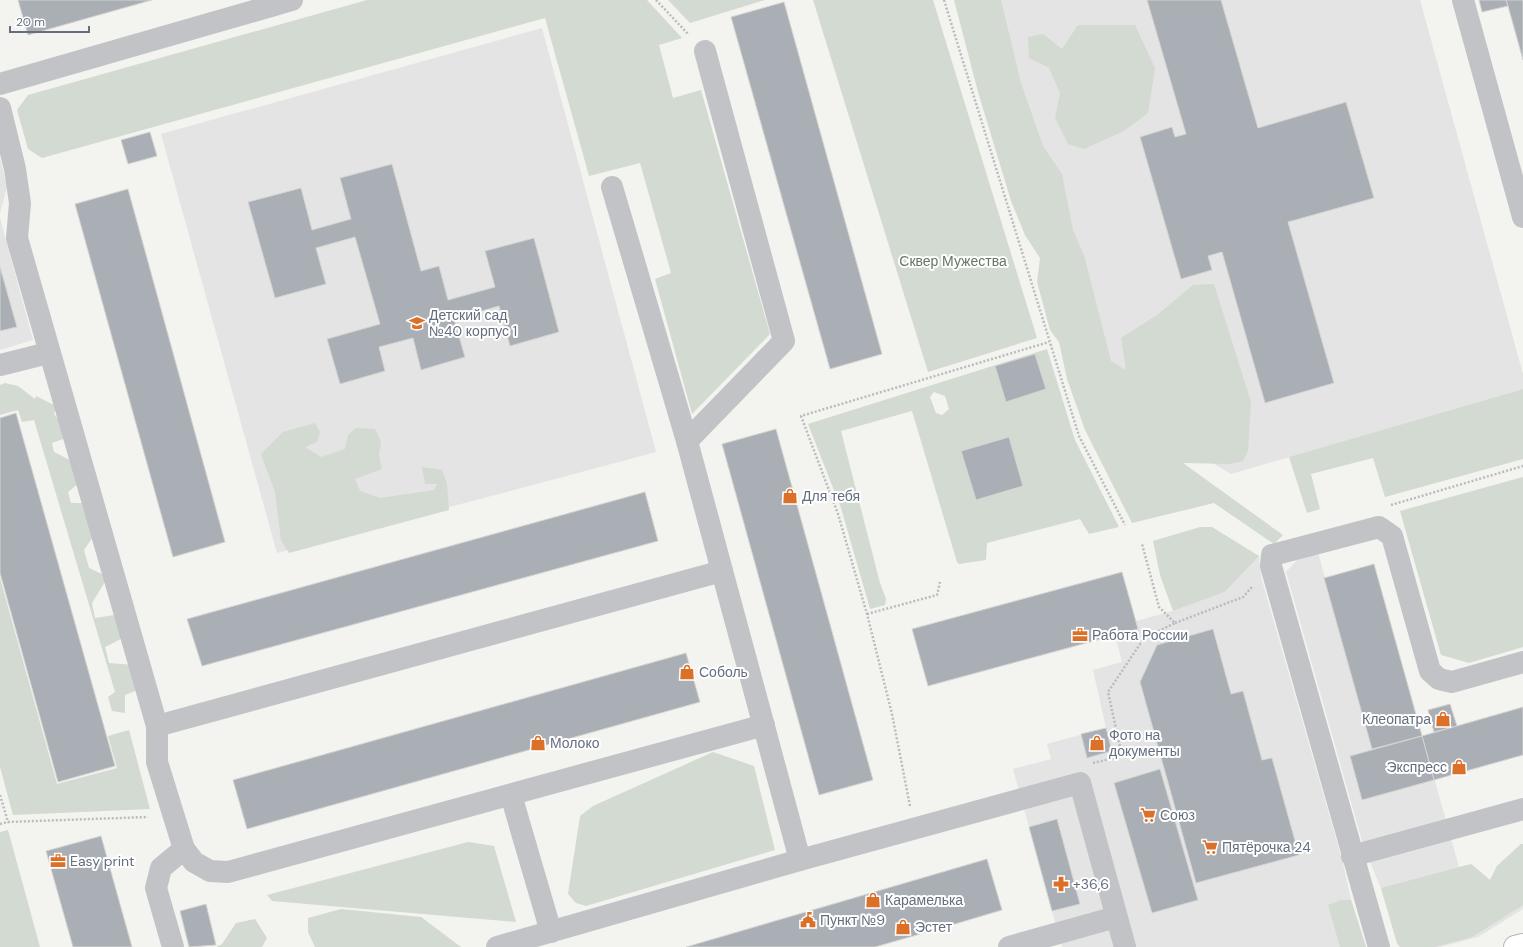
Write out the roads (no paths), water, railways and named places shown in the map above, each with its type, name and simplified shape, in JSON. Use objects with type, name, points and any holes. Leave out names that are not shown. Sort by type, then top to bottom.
[{"type":"main road","points":[[1515,947],[1523,945]]},
{"type":"lane","points":[[0,84],[292,0]]},
{"type":"lane","points":[[1462,0],[1523,217]]},
{"type":"lane","points":[[687,442],[784,341],[705,51]]},
{"type":"lane","points":[[0,108],[15,169],[20,203],[17,238],[48,353],[157,726],[157,762],[184,849],[194,862],[210,871],[228,872],[764,725]]},
{"type":"lane","points":[[612,188],[687,442],[800,860]]},
{"type":"lane","points":[[0,365],[48,353]]},
{"type":"lane","points":[[1379,947],[1271,566],[1272,555],[1379,526],[1392,536],[1430,671],[1439,679],[1452,682],[1523,662]]},
{"type":"lane","points":[[157,726],[722,571]]},
{"type":"lane","points":[[497,947],[800,860],[1080,783],[1125,947]]},
{"type":"lane","points":[[511,795],[551,932]]},
{"type":"lane","points":[[1352,856],[1523,809]]},
{"type":"lane","points":[[173,947],[156,888],[161,868],[184,849]]},
{"type":"lane","points":[[1009,947],[1116,917]]},
{"type":"place","name":"Детский сад №40 корпус 1","points":[[417,323]]},
{"type":"place","name":"Для тебя","points":[[790,496]]},
{"type":"place","name":"Работа России","points":[[1080,635]]},
{"type":"place","name":"Соболь","points":[[687,672]]},
{"type":"place","name":"Клеопатра","points":[[1443,719]]},
{"type":"place","name":"Молоко","points":[[538,743]]},
{"type":"place","name":"Фото на документы","points":[[1097,743]]},
{"type":"place","name":"Экспресс","points":[[1459,767]]},
{"type":"place","name":"Союз","points":[[1148,815]]},
{"type":"place","name":"Пятёрочка 24","points":[[1210,847]]},
{"type":"place","name":"Easy print","points":[[58,861]]},
{"type":"place","name":"+36,6","points":[[1061,884]]},
{"type":"place","name":"Карамелька","points":[[873,900]]},
{"type":"place","name":"Пункт №9","points":[[808,920]]},
{"type":"place","name":"Эстет","points":[[903,927]]},
{"type":"park label","name":"Сквер Мужества","points":[[953,261]]}]
